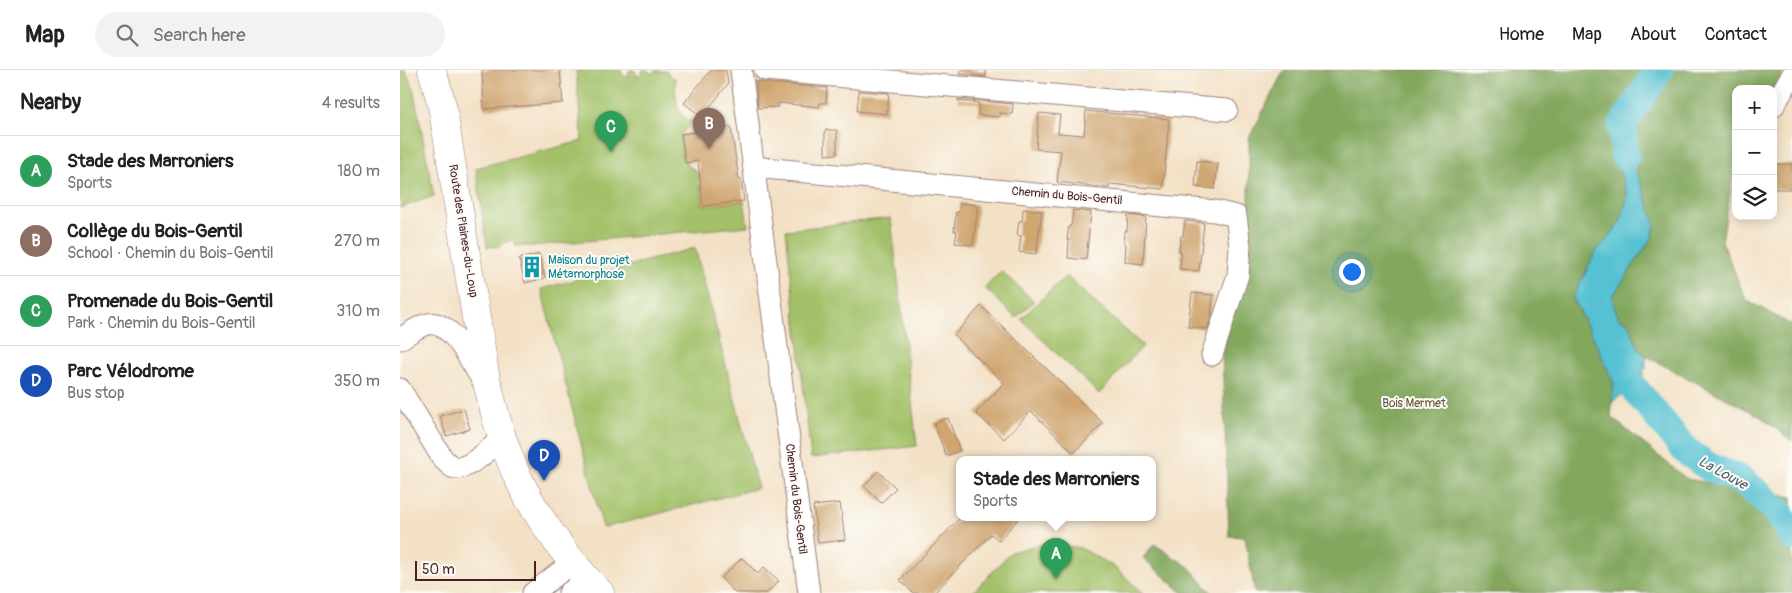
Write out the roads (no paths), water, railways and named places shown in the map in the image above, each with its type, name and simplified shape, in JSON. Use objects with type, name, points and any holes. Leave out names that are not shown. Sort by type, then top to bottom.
[{"type":"main road","name":"Route des Plaines-du-Loup","points":[[432,70],[442,105],[490,392],[503,437],[510,459],[523,486],[546,527],[582,582]]},
{"type":"street","name":"Chemin du Bois-Gentil","points":[[741,70],[809,593]]},
{"type":"street","points":[[765,70],[1226,110]]},
{"type":"street","points":[[1777,100],[1792,75]]},
{"type":"street","name":"Chemin du Bois-Gentil","points":[[754,163],[1215,211],[1236,216],[1240,246],[1238,275],[1212,355]]},
{"type":"street","name":"Route des Plaines-du-Loup","points":[[400,339],[425,324],[444,326],[452,334],[490,392]]},
{"type":"street","points":[[400,388],[443,459],[451,466],[456,468],[462,467],[476,459],[503,437]]},
{"type":"street","points":[[533,593],[582,582]]},
{"type":"water","points":[[1613,151],[1625,156],[1638,176],[1655,223],[1653,236],[1612,297],[1619,318],[1629,324],[1639,350],[1646,356],[1646,364],[1643,364],[1646,365],[1646,369],[1643,369],[1643,377],[1633,387],[1612,402],[1614,384],[1573,298],[1595,253],[1620,222],[1628,196]]},
{"type":"waterway","name":"La Louve","points":[[1625,156],[1622,126],[1659,70]]},
{"type":"waterway","name":"La Louve","points":[[1633,387],[1686,451],[1709,467],[1742,480],[1778,511],[1792,536]]},
{"type":"place","name":"Collège du Bois-Gentil","points":[[709,149]]},
{"type":"place","name":"Promenade du Bois-Gentil","points":[[611,152]]},
{"type":"place","name":"Maison du projet Métamorphose","points":[[532,267]]},
{"type":"place","name":"Parc Vélodrome","points":[[544,481]]},
{"type":"place","name":"Stade des Marroniers","points":[[1056,579]]},
{"type":"park label","name":"Bois Mermet","points":[[1414,403]]}]
